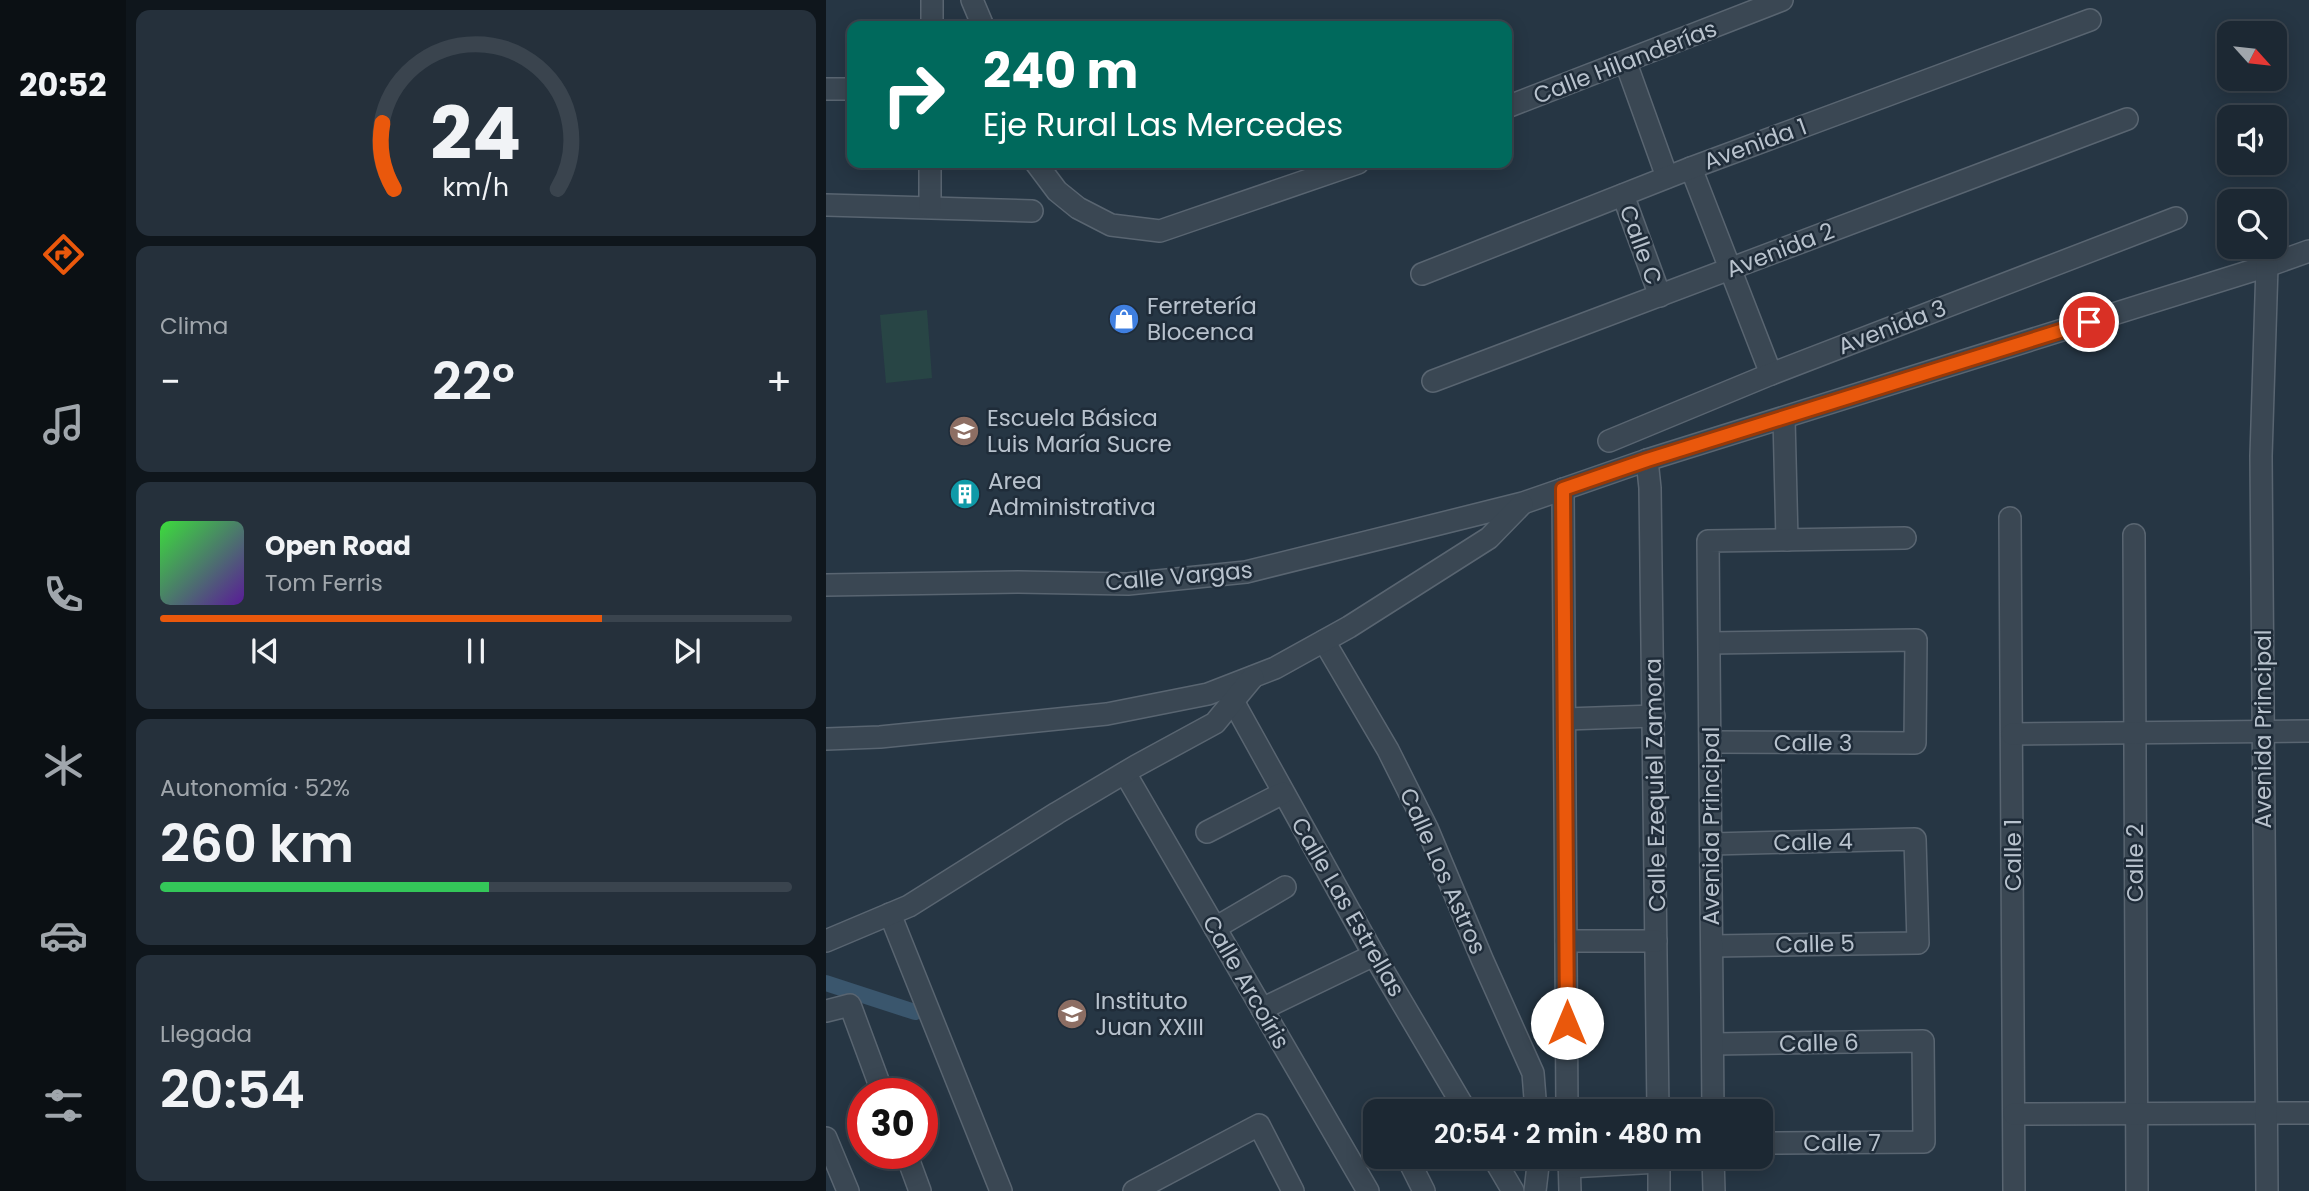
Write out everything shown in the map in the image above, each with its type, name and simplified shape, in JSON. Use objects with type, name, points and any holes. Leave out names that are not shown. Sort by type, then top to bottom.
[{"type":"street","points":[[932,0],[932,21]]},
{"type":"street","points":[[972,0],[981,21]]},
{"type":"street","name":"Calle Hilanderías","points":[[1512,105],[1782,0]]},
{"type":"street","name":"Avenida 1","points":[[1422,274],[1691,167],[2090,20]]},
{"type":"street","points":[[1626,63],[1667,177]]},
{"type":"street","points":[[826,89],[847,89]]},
{"type":"street","name":"Avenida 2","points":[[1433,381],[2127,118]]},
{"type":"street","points":[[1691,167],[1771,374]]},
{"type":"street","points":[[930,168],[930,206]]},
{"type":"street","points":[[1040,168],[1056,191],[1078,208],[1111,225],[1160,231],[1343,168]]},
{"type":"street","name":"Calle C","points":[[1623,194],[1660,296]]},
{"type":"street","points":[[826,205],[1032,211]]},
{"type":"street","name":"Avenida 3","points":[[1609,441],[1771,374],[2176,218]]},
{"type":"street","name":"Calle Vargas","points":[[826,585],[1018,582],[1128,584],[1246,572],[1523,503],[1647,460],[2267,267],[2309,251]]},
{"type":"street","name":"Avenida Principal","points":[[2267,267],[2262,456],[2267,1191]]},
{"type":"street","points":[[1784,418],[1787,540],[1905,538]]},
{"type":"street","name":"Calle Ezequiel Zamora","points":[[1647,460],[1650,488],[1654,716],[1658,1099]]},
{"type":"street","points":[[1563,489],[1567,1099]]},
{"type":"street","points":[[826,738],[880,737],[1107,714],[1208,694],[1275,668],[1324,641],[1489,538],[1523,503]]},
{"type":"street","name":"Calle 1","points":[[2010,518],[2014,1191]]},
{"type":"street","name":"Calle 2","points":[[2134,535],[2137,1191]]},
{"type":"street","name":"Avenida Principal","points":[[1713,1099],[1708,541],[1787,540]]},
{"type":"street","name":"Calle 3","points":[[1710,643],[1916,640],[1915,743],[1710,742]]},
{"type":"street","name":"Calle Los Astros","points":[[1324,641],[1388,750],[1427,828],[1533,1073],[1535,1099]]},
{"type":"street","points":[[826,941],[909,906],[1057,813],[1215,723],[1254,676]]},
{"type":"street","name":"Calle Las Estrellas","points":[[1233,701],[1374,955],[1459,1099]]},
{"type":"street","points":[[1566,719],[1654,716]]},
{"type":"street","points":[[2012,734],[2309,731]]},
{"type":"street","name":"Calle Arcoíris","points":[[1125,774],[1368,1191]]},
{"type":"street","points":[[1207,832],[1283,793]]},
{"type":"street","name":"Calle 4","points":[[1712,844],[1915,839],[1918,943]]},
{"type":"street","points":[[1215,928],[1285,887]]},
{"type":"street","points":[[890,914],[1001,1191]]},
{"type":"street","points":[[1566,941],[1656,941]]},
{"type":"street","name":"Calle 5","points":[[1712,946],[1918,943]]},
{"type":"street","points":[[1262,1009],[1374,955]]},
{"type":"street","points":[[826,1011],[850,1005],[877,1078]]},
{"type":"street","name":"Calle 6","points":[[1714,1044],[1923,1041],[1923,1142]]},
{"type":"street","points":[[2014,1114],[2309,1113]]},
{"type":"street","points":[[1134,1191],[1166,1184],[1259,1125],[1293,1191]]},
{"type":"street","points":[[826,1138],[848,1191]]},
{"type":"street","name":"Calle 7","points":[[1773,1143],[1923,1142]]},
{"type":"street","points":[[912,1169],[920,1191]]},
{"type":"street","points":[[1413,1169],[1424,1191]]},
{"type":"street","points":[[1500,1169],[1513,1191]]},
{"type":"street","points":[[1535,1191],[1538,1169]]},
{"type":"street","points":[[1569,1169],[1570,1191]]},
{"type":"street","points":[[1659,1169],[1659,1191]]},
{"type":"street","points":[[1713,1169],[1714,1191]]},
{"type":"green space","points":[[927,310],[932,378],[886,383],[880,315]]},
{"type":"waterway","points":[[826,983],[915,1012]]},
{"type":"place","name":"Ferretería Blocenca","points":[[1124,319]]},
{"type":"place","name":"Escuela Básica Luis María Sucre","points":[[964,431]]},
{"type":"place","name":"Area Administrativa","points":[[965,494]]},
{"type":"place","name":"Instituto Juan XXIII","points":[[1072,1014]]},
{"type":"route","points":[[1567,1023],[1563,489],[1647,460],[2089,322]]}]
